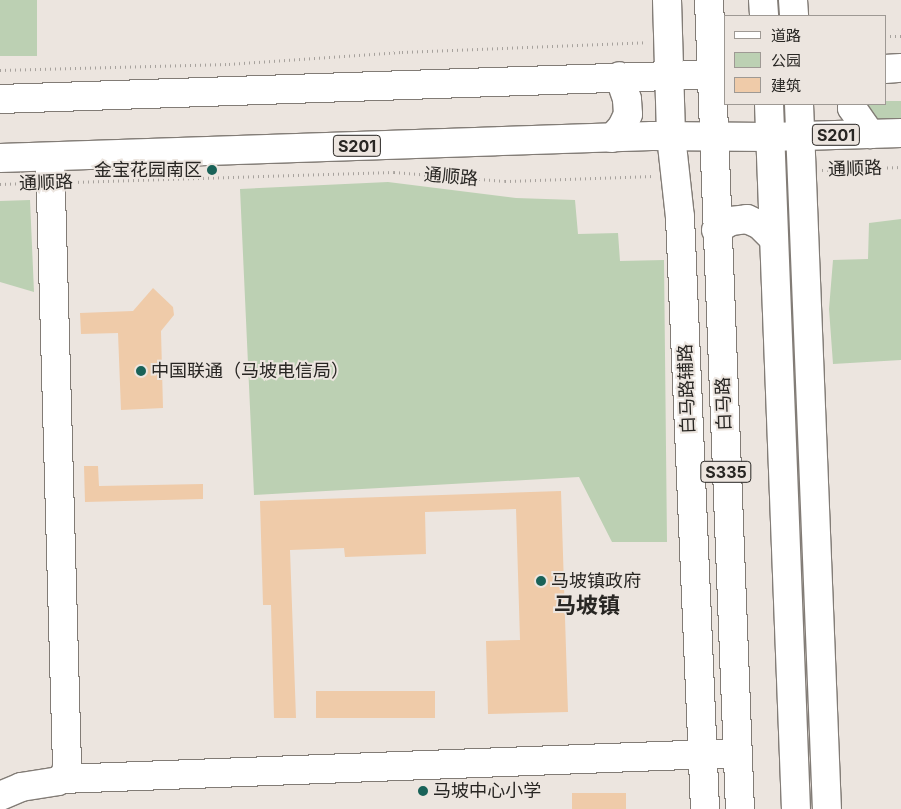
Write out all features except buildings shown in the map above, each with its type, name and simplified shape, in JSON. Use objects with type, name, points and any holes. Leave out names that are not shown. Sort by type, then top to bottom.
[{"type":"main road","name":"白马路辅路","points":[[666,0],[671,136],[680,217],[705,809]]},
{"type":"main road","name":"白马路","points":[[709,0],[718,74],[713,136],[740,809]]},
{"type":"main road","points":[[763,0],[764,15]]},
{"type":"main road","points":[[793,0],[794,15]]},
{"type":"main road","points":[[886,69],[901,68]]},
{"type":"main road","points":[[0,99],[718,74]]},
{"type":"main road","points":[[612,138],[622,127],[628,114],[626,99],[619,76]]},
{"type":"main road","points":[[769,105],[796,809]]},
{"type":"main road","points":[[799,105],[827,809]]},
{"type":"main road","points":[[853,105],[852,108],[870,134]]},
{"type":"main road","name":"通顺路","points":[[0,158],[50,170],[612,138],[671,136],[770,137],[901,133]]},
{"type":"main road","points":[[50,170],[67,766],[62,779]]},
{"type":"main road","points":[[716,230],[731,221],[747,219],[760,226],[773,238]]},
{"type":"main road","points":[[0,796],[20,787],[62,779],[738,753]]},
{"type":"path","points":[[886,36],[901,36]]},
{"type":"path","points":[[0,70],[229,64],[402,52],[668,41]]},
{"type":"path","name":"通顺路","points":[[803,171],[901,167]]},
{"type":"path","name":"通顺路","points":[[0,184],[50,170],[394,172],[505,181],[674,176]]},
{"type":"green space","points":[[0,0],[37,0],[37,56],[0,56]]},
{"type":"green space","points":[[886,101],[901,101],[901,120],[869,121],[864,107],[865,105],[886,105]]},
{"type":"green space","points":[[388,182],[516,198],[575,200],[578,234],[618,233],[620,261],[664,260],[667,542],[612,542],[579,477],[254,495],[240,189]]},
{"type":"green space","points":[[30,200],[34,292],[0,282],[0,201]]},
{"type":"green space","points":[[901,219],[901,360],[833,364],[829,309],[833,260],[868,259],[869,223]]},
{"type":"place","name":"金宝花园南区","points":[[212,170]]},
{"type":"place","name":"中国联通（马坡电信局）","points":[[141,371]]},
{"type":"place","name":"马坡镇政府","points":[[541,581]]},
{"type":"place","name":"马坡中心小学","points":[[423,791]]},
{"type":"district","name":"马坡镇","points":[[587,606]]}]
